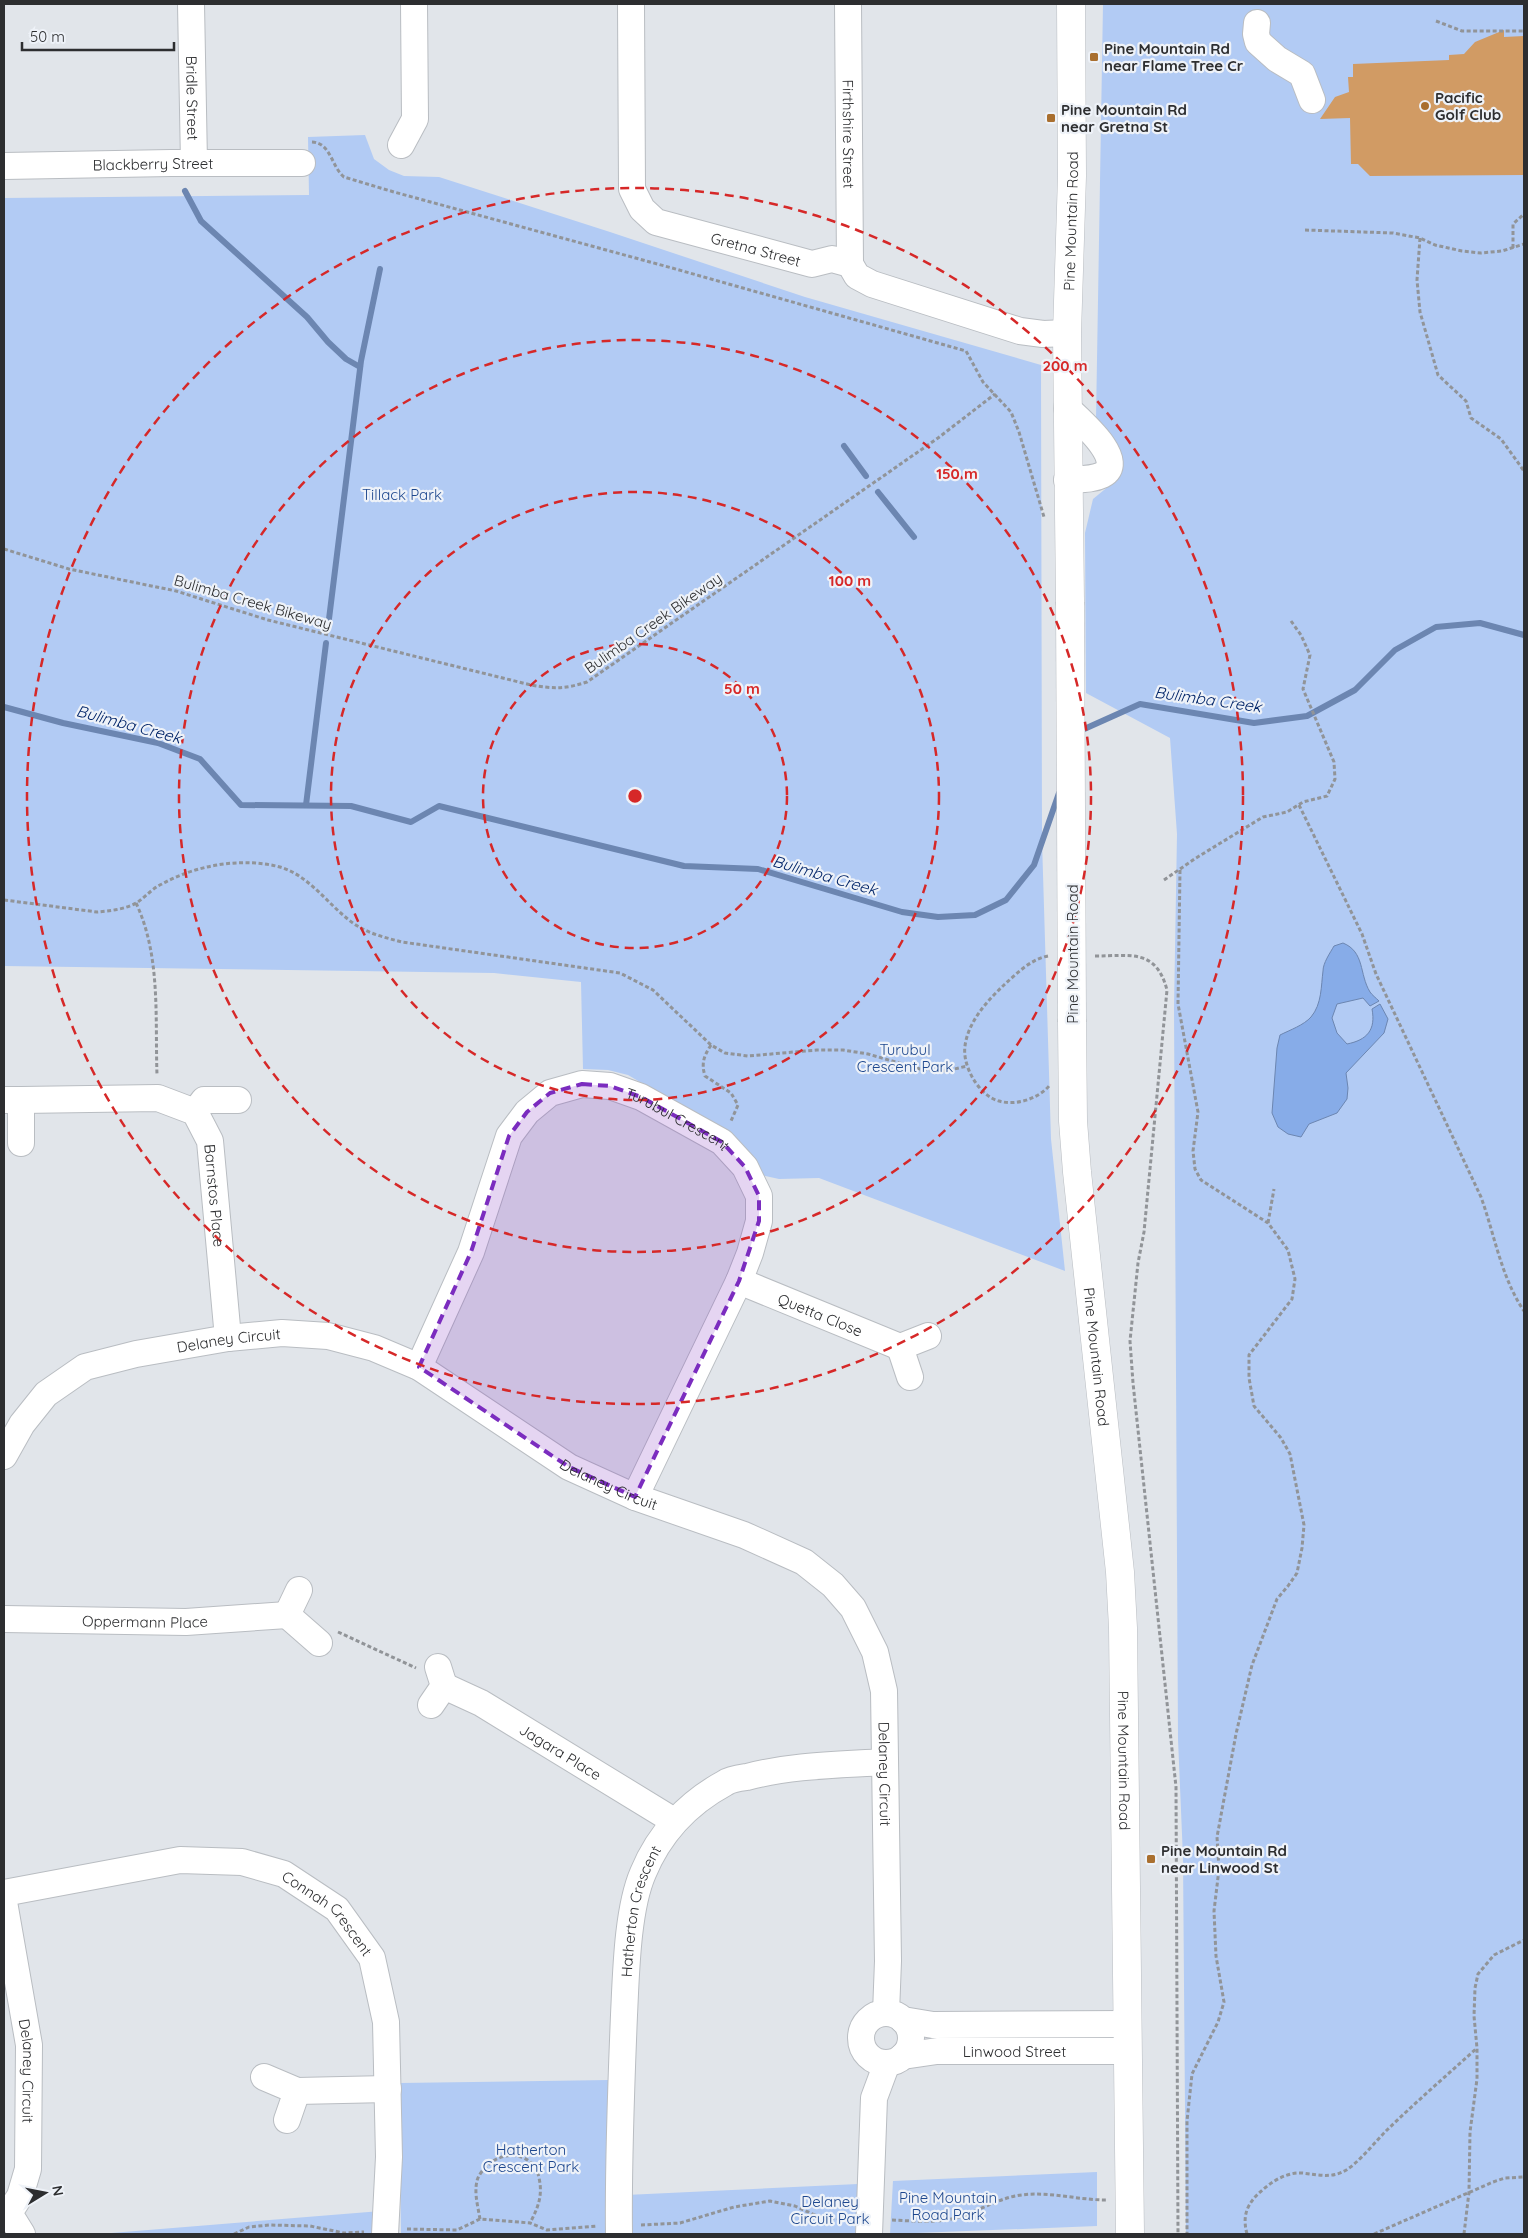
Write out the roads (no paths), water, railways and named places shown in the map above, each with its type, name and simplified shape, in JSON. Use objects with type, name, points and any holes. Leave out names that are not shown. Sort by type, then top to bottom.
[{"type":"main road","name":"Pine Mountain Road","points":[[1071,4],[1072,176],[1066,333],[1070,602],[1073,1121],[1077,1182],[1120,1572],[1123,1628],[1130,2234]]},
{"type":"street","name":"Bridle Street","points":[[191,4],[194,163]]},
{"type":"street","points":[[401,145],[415,119],[414,4]]},
{"type":"street","name":"Gretna Street","points":[[631,4],[632,189],[642,209],[656,222],[812,264],[832,259],[850,264]]},
{"type":"street","name":"Firthshire Street","points":[[848,4],[850,264]]},
{"type":"street","points":[[1258,23],[1256,34],[1258,42],[1277,59],[1302,74],[1312,100]]},
{"type":"street","name":"Blackberry Street","points":[[4,166],[194,163],[304,153]]},
{"type":"street","points":[[850,264],[857,276],[872,284],[1020,330],[1043,334],[1066,333]]},
{"type":"street","points":[[1067,408],[1102,442],[1108,455],[1109,467],[1104,474],[1094,478],[1068,480]]},
{"type":"street","name":"Turubul Crescent","points":[[419,1367],[471,1252],[509,1136],[527,1112],[550,1093],[582,1084],[610,1086],[642,1097],[722,1142],[746,1167],[759,1196],[759,1221],[750,1253],[739,1281],[636,1497]]},
{"type":"street","points":[[21,1144],[12,1100],[158,1098],[195,1112],[204,1100],[238,1100]]},
{"type":"street","name":"Barnstos Place","points":[[195,1112],[210,1141],[228,1338]]},
{"type":"street","name":"Quetta Close","points":[[739,1281],[900,1347]]},
{"type":"street","name":"Delaney Circuit","points":[[4,1456],[22,1424],[46,1394],[85,1367],[136,1354],[228,1338],[282,1333],[328,1336],[374,1348],[419,1367],[569,1467],[636,1497],[744,1535],[804,1562],[833,1585],[853,1608],[874,1652],[884,1691],[888,1961],[895,2016]]},
{"type":"street","points":[[910,1377],[900,1347],[928,1336]]},
{"type":"street","points":[[299,1590],[287,1615],[326,1636]]},
{"type":"street","name":"Oppermann Place","points":[[4,1619],[186,1622],[287,1615]]},
{"type":"street","name":"Jagara Place","points":[[438,1686],[481,1704],[674,1821]]},
{"type":"street","name":"Hatherton Crescent","points":[[619,2230],[621,2098],[630,1933],[635,1898],[642,1874],[654,1851],[674,1821],[697,1801],[727,1782],[773,1770],[885,1762]]},
{"type":"street","name":"Connah Crescent","points":[[4,1893],[180,1860],[242,1862],[284,1874],[337,1909],[372,1958],[386,2022],[389,2157],[385,2232]]},
{"type":"street","name":"Delaney Circuit","points":[[4,1902],[29,2045],[28,2170],[12,2220]]},
{"type":"street","points":[[869,2226],[874,2098],[895,2060],[909,2048],[911,2038],[909,2028],[895,2016],[876,2015],[868,2020],[862,2029],[861,2039],[863,2048],[868,2057],[877,2062],[895,2060]]},
{"type":"street","name":"Linwood Street","points":[[895,2016],[933,2025],[1127,2024]]},
{"type":"street","name":"Linwood Street","points":[[895,2060],[937,2051],[1127,2051]]},
{"type":"street","points":[[264,2077],[297,2091],[388,2089]]},
{"type":"street","points":[[287,2120],[297,2091]]},
{"type":"waterway","points":[[185,191],[201,221],[307,317],[328,342],[346,359],[360,367]]},
{"type":"waterway","points":[[328,627],[361,361],[380,269]]},
{"type":"waterway","points":[[844,446],[866,476]]},
{"type":"waterway","points":[[878,492],[914,537]]},
{"type":"waterway","name":"Bulimba Creek","points":[[1081,734],[1082,730],[1140,704],[1254,723],[1307,716],[1355,690],[1395,650],[1436,627],[1480,623],[1524,635]]},
{"type":"waterway","points":[[306,805],[326,643]]},
{"type":"waterway","name":"Bulimba Creek","points":[[4,707],[63,723],[158,743],[200,759],[241,805],[351,806],[411,822],[439,806],[684,866],[758,869],[902,912],[938,917],[975,915],[1006,900],[1034,865],[1059,793]]},
{"type":"place","name":"Pine Mountain Rd near Flame Tree Cr","points":[[1094,57]]},
{"type":"place","name":"Pacific Golf Club","points":[[1425,106]]},
{"type":"place","name":"Pine Mountain Rd near Gretna St","points":[[1051,118]]},
{"type":"place","name":"Pine Mountain Rd near Linwood St","points":[[1151,1859]]},
{"type":"park label","name":"Tillack Park","points":[[402,494]]},
{"type":"park label","name":"Turubul Crescent Park","points":[[905,1058]]},
{"type":"park label","name":"Hatherton Crescent Park","points":[[531,2158]]},
{"type":"park label","name":"Pine Mountain Road Park","points":[[948,2206]]},
{"type":"park label","name":"Delaney Circuit Park","points":[[830,2210]]}]
